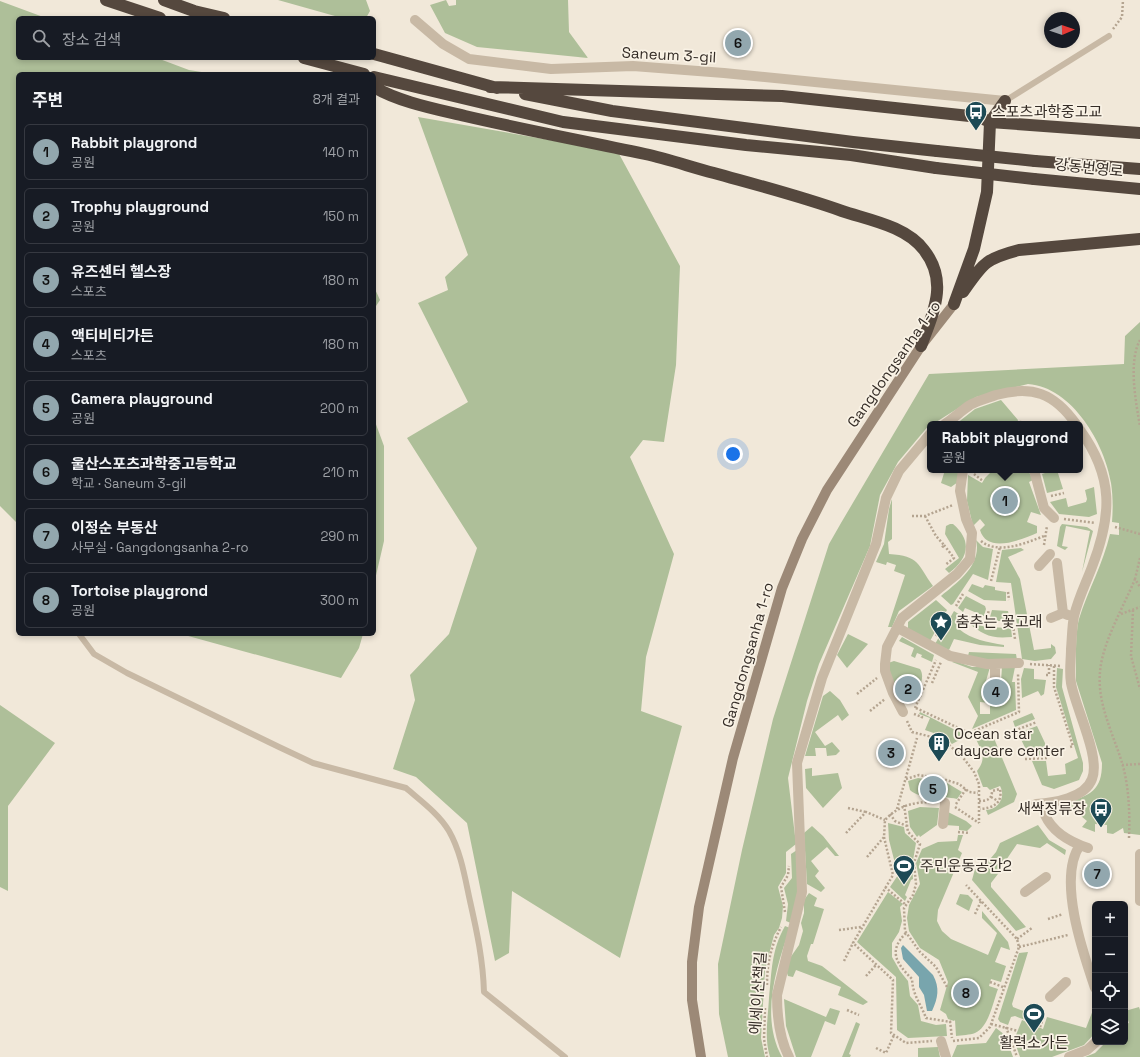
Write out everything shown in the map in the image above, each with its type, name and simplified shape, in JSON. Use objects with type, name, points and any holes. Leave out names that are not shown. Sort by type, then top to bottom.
[{"type":"highway","points":[[106,0],[154,16]]},
{"type":"highway","points":[[164,0],[194,11],[215,16]]},
{"type":"highway","points":[[376,55],[490,87],[782,96],[979,117],[990,122],[1140,133]]},
{"type":"highway","points":[[312,60],[357,72]]},
{"type":"highway","points":[[338,67],[347,72]]},
{"type":"highway","name":"강동번영로","points":[[376,77],[563,122],[746,145],[851,155],[936,168],[1140,189]]},
{"type":"highway","name":"강동번영로","points":[[490,87],[612,111],[853,142],[1034,161],[1140,169]]},
{"type":"highway","points":[[376,89],[384,93],[447,111],[574,141],[647,154],[799,196],[896,229],[914,240],[924,250],[936,274],[938,287],[936,304],[921,346]]},
{"type":"highway","points":[[954,304],[974,248],[987,192],[990,122],[1005,101]]},
{"type":"highway","points":[[954,304],[982,266],[991,259],[1020,250],[1140,239]]},
{"type":"street","name":"Saneum 3-gil","points":[[415,20],[443,44],[469,59],[552,69],[633,66],[724,73],[1005,101]]},
{"type":"street","name":"Gangdongsanha 1-ro","points":[[701,1057],[692,1000],[692,962],[699,907],[733,758],[782,588],[802,539],[827,490],[921,346],[954,304]]},
{"type":"street","points":[[949,421],[971,404],[1017,391],[1034,391],[1045,395],[1057,403],[1073,421]]},
{"type":"street","points":[[1036,804],[1058,802],[1083,790],[1091,782],[1094,773],[1092,753],[1071,682],[1071,667],[1074,617],[1098,551],[1107,512],[1102,473],[1092,447],[1083,434]]},
{"type":"street","points":[[789,1057],[780,1028],[777,995],[802,892],[797,763],[822,678],[876,544],[886,498],[899,471],[927,438]]},
{"type":"street","points":[[903,712],[893,693],[886,671],[885,664],[887,647],[902,618],[957,574],[970,559],[972,533],[966,519],[960,491],[968,473]]},
{"type":"street","points":[[1035,473],[1044,508],[1054,518]]},
{"type":"street","points":[[1039,566],[1050,554]]},
{"type":"street","points":[[1057,563],[1063,613]]},
{"type":"street","points":[[1051,618],[1063,613],[1074,617]]},
{"type":"street","points":[[898,628],[940,656],[987,664],[1019,663]]},
{"type":"street","points":[[995,664],[995,682]]},
{"type":"street","points":[[943,824],[945,803]]},
{"type":"street","points":[[1045,815],[1049,823],[1060,834],[1082,847],[1072,877],[1071,898],[1073,911],[1092,978]]},
{"type":"street","points":[[1140,854],[1140,901]]},
{"type":"street","points":[[1025,892],[1046,877]]},
{"type":"street","points":[[1050,997],[1066,982]]},
{"type":"street","points":[[941,1041],[946,1057]]},
{"type":"street","points":[[1069,1057],[1087,1050],[1093,1045]]},
{"type":"lane","points":[[1005,101],[1109,36]]},
{"type":"lane","points":[[80,636],[94,654],[127,673],[272,744],[313,763],[406,788],[438,817],[450,831],[463,866],[483,963],[484,992],[565,1057]]},
{"type":"path","points":[[1109,36],[1122,16],[1123,0]]},
{"type":"path","points":[[1140,340],[1135,364],[1134,391],[1140,426]]},
{"type":"path","points":[[970,473],[983,481]]},
{"type":"path","points":[[912,516],[925,516],[963,501]]},
{"type":"path","points":[[925,516],[936,536],[954,558],[945,565]]},
{"type":"path","points":[[1050,554],[1044,546],[1044,536],[1047,524],[1054,518],[1097,523]]},
{"type":"path","points":[[1114,527],[1140,534]]},
{"type":"path","points":[[972,533],[986,544],[1000,547],[1027,543],[1044,536]]},
{"type":"path","points":[[941,549],[944,545]]},
{"type":"path","points":[[991,581],[1000,547]]},
{"type":"path","points":[[1129,838],[1128,793],[1122,765],[1100,689],[1101,661],[1135,579],[1140,558]]},
{"type":"path","points":[[1135,579],[1140,587]]},
{"type":"path","points":[[1008,592],[1009,600]]},
{"type":"path","points":[[956,606],[963,594]]},
{"type":"path","points":[[1121,614],[1140,607]]},
{"type":"path","points":[[987,617],[989,610]]},
{"type":"path","points":[[1133,610],[1131,656],[1140,689]]},
{"type":"path","points":[[936,636],[947,618]]},
{"type":"path","points":[[1013,625],[1015,639]]},
{"type":"path","points":[[932,683],[940,656]]},
{"type":"path","points":[[916,708],[940,656]]},
{"type":"path","points":[[979,823],[979,784],[975,772],[944,740],[912,732],[903,712],[916,708],[966,732],[972,732],[1019,712],[1017,680],[1019,663],[1071,667]]},
{"type":"path","points":[[1046,675],[1049,675],[1049,665]]},
{"type":"path","points":[[1054,666],[1054,687],[1057,703],[1073,746],[1070,747]]},
{"type":"path","points":[[856,694],[886,671]]},
{"type":"path","points":[[870,711],[893,693]]},
{"type":"path","points":[[1011,732],[1037,722]]},
{"type":"path","points":[[897,809],[917,738]]},
{"type":"path","points":[[1025,759],[1047,758]]},
{"type":"path","points":[[1122,765],[1140,764]]},
{"type":"path","points":[[906,779],[920,776],[943,779],[978,793]]},
{"type":"path","points":[[955,807],[966,789]]},
{"type":"path","points":[[980,809],[992,808],[998,801],[1000,789],[992,791],[991,797]]},
{"type":"path","points":[[979,801],[986,800],[991,797]]},
{"type":"path","points":[[991,797],[998,801]]},
{"type":"path","points":[[844,961],[893,875],[884,837],[885,820],[890,814],[904,805],[908,832],[920,844],[914,863],[916,884],[913,895],[906,904],[906,933],[920,952],[936,967],[947,987]]},
{"type":"path","points":[[848,808],[866,812],[885,820]]},
{"type":"path","points":[[846,833],[866,812]]},
{"type":"path","points":[[890,814],[895,821],[907,826]]},
{"type":"path","points":[[958,832],[970,833]]},
{"type":"path","points":[[867,857],[884,837]]},
{"type":"path","points":[[784,918],[785,907],[781,887],[788,875],[789,859]]},
{"type":"path","points":[[853,943],[893,980],[891,1032],[906,1043],[979,1038],[985,1034],[991,1024],[1018,947],[1017,938],[966,885]]},
{"type":"path","points":[[885,887],[906,904]]},
{"type":"path","points":[[975,914],[981,901]]},
{"type":"path","points":[[1048,919],[1067,913]]},
{"type":"path","name":"에세이산책길","points":[[767,987],[770,953],[775,936],[783,923]]},
{"type":"path","points":[[839,930],[862,927]]},
{"type":"path","points":[[1017,938],[1032,928]]},
{"type":"path","points":[[906,933],[898,941],[895,950],[896,958],[902,970],[912,979],[913,993],[921,1005],[926,1018],[950,1021],[952,1041]]},
{"type":"path","points":[[1018,947],[1072,934]]},
{"type":"path","points":[[866,976],[876,965]]},
{"type":"path","points":[[990,982],[1004,987]]},
{"type":"path","name":"에세이산책길","points":[[766,1000],[764,1039],[767,1057]]},
{"type":"path","points":[[847,1010],[859,1015]]},
{"type":"path","points":[[1040,1027],[1044,1016]]},
{"type":"path","points":[[991,1024],[1018,1031]]},
{"type":"path","points":[[1006,1027],[1017,1057]]},
{"type":"path","points":[[885,1057],[894,1034]]},
{"type":"path","points":[[876,1048],[886,1053]]},
{"type":"green space","points":[[278,0],[366,0],[370,11],[367,16],[335,16]]},
{"type":"green space","points":[[446,0],[449,6],[456,5],[456,0],[568,0],[569,32],[588,58],[477,47],[445,33],[430,5]]},
{"type":"green space","points":[[0,1],[41,16],[16,16],[16,60],[162,60],[189,70],[202,72],[16,72],[16,522],[0,506]]},
{"type":"green space","points":[[418,117],[618,152],[680,266],[676,365],[664,442],[643,440],[630,457],[674,554],[646,657],[641,711],[682,726],[620,958],[512,891],[509,953],[495,961],[467,823],[416,777],[393,769],[415,700],[410,675],[449,634],[477,548],[407,438],[468,402],[418,303],[448,290],[445,277],[468,255]]},
{"type":"green space","points":[[376,291],[380,300],[376,306]]},
{"type":"green space","points":[[1140,322],[1140,835],[1124,833],[1123,828],[1113,834],[1107,833],[1107,825],[1095,824],[1095,832],[1082,827],[1087,821],[1081,816],[1085,811],[1076,803],[1071,808],[1070,806],[1065,809],[1066,803],[1088,794],[1097,786],[1100,780],[1102,763],[1076,681],[1076,641],[1079,619],[1110,534],[1119,535],[1119,523],[1112,522],[1113,502],[1108,468],[1094,435],[1084,420],[1072,406],[1059,395],[1044,388],[1028,384],[976,397],[938,421],[927,421],[927,428],[898,462],[880,495],[870,546],[819,664],[807,701],[788,778],[796,844],[786,852],[786,873],[778,887],[783,906],[782,918],[779,928],[774,935],[765,970],[761,1038],[765,1057],[728,1057],[719,1014],[718,964],[742,850],[773,719],[829,544],[929,374],[1124,364],[1125,336]]},
{"type":"green space","points":[[1001,400],[1018,421],[960,421],[975,409]]},
{"type":"green space","points":[[376,424],[384,446],[384,541],[376,575]]},
{"type":"green space","points":[[944,473],[959,473],[958,482],[951,487],[941,483]]},
{"type":"green space","points":[[990,473],[1030,473],[1033,480],[1029,482],[1041,515],[1031,512],[1027,522],[1037,526],[1037,533],[1022,539],[1005,543],[997,543],[989,542],[984,537],[980,530],[985,525],[980,519],[973,526],[967,501],[968,475],[982,483]]},
{"type":"green space","points":[[1058,473],[1063,489],[1047,493],[1042,474]]},
{"type":"green space","points":[[1094,487],[1097,514],[1089,517],[1059,514],[1050,502],[1066,498],[1068,507],[1086,502],[1087,499],[1085,490]]},
{"type":"green space","points":[[892,499],[892,539],[888,542],[889,554],[907,557],[917,562],[933,586],[899,611],[892,627],[888,627],[905,575],[894,571],[896,565],[887,562],[886,565],[876,562],[884,544],[889,509]]},
{"type":"green space","points":[[953,524],[959,530],[966,543],[966,550],[960,562],[949,573],[945,569],[959,558],[945,534],[946,526]]},
{"type":"green space","points":[[1062,524],[1087,527],[1093,531],[1082,572],[1090,531],[1066,526],[1062,546],[1068,547],[1065,550],[1057,546],[1060,527]]},
{"type":"green space","points":[[976,540],[983,547],[993,549],[988,580],[973,574],[951,605],[941,596],[961,579],[972,565],[977,549]]},
{"type":"green space","points":[[1021,548],[1024,550],[1008,557],[1020,579],[1034,650],[1051,648],[1051,644],[1055,647],[1056,653],[1051,659],[1035,661],[1022,659],[1011,583],[996,582],[1002,550]]},
{"type":"green space","points":[[972,584],[983,588],[985,585],[995,587],[995,590],[1006,592],[1006,601],[984,600],[968,591]]},
{"type":"green space","points":[[966,596],[985,606],[986,609],[984,616],[965,608],[963,612],[958,608]]},
{"type":"green space","points":[[936,600],[947,610],[930,641],[908,629],[908,622]]},
{"type":"green space","points":[[992,610],[1008,611],[1010,621],[991,621],[990,617]]},
{"type":"green space","points":[[954,611],[960,615],[962,625],[959,629],[964,633],[980,640],[1004,645],[1004,647],[980,645],[954,639],[949,650],[935,644]]},
{"type":"green space","points":[[967,620],[985,627],[1011,628],[1012,637],[993,637],[983,633],[967,622]]},
{"type":"green space","points":[[848,634],[868,644],[847,668],[837,655]]},
{"type":"green space","points":[[188,636],[362,636],[359,648],[341,678]]},
{"type":"green space","points":[[902,637],[934,655],[932,662],[921,657],[922,655],[917,653],[915,658],[911,656],[914,648],[899,641]]},
{"type":"green space","points":[[969,652],[1016,654],[1017,660],[994,662],[968,656]]},
{"type":"green space","points":[[894,661],[920,669],[922,673],[922,680],[917,692],[911,699],[904,703],[897,695],[891,679],[888,663]]},
{"type":"green space","points":[[955,661],[972,667],[990,667],[986,681],[1001,682],[1002,667],[1015,667],[1012,682],[1015,682],[1016,710],[972,729],[978,716],[968,697],[978,672],[952,662]],"holes":[[[980,702],[990,703],[990,714],[980,714]]]},
{"type":"green space","points":[[1024,668],[1034,669],[1034,679],[1046,680],[1044,694],[1041,696],[1038,691],[1022,698],[1021,679]]},
{"type":"green space","points":[[1057,668],[1063,669],[1062,687],[1083,763],[1083,771],[1079,780],[1054,789],[1042,785],[1032,761],[1046,761],[1048,776],[1066,774],[1065,764],[1078,758],[1056,687]]},
{"type":"green space","points":[[830,691],[840,700],[849,715],[842,721],[838,715],[815,732],[825,746],[832,742],[840,751],[836,755],[827,756],[826,748],[815,748],[816,756],[805,756],[823,696]]},
{"type":"green space","points":[[0,705],[55,743],[8,806],[8,891],[0,887]]},
{"type":"green space","points":[[920,712],[967,736],[952,744],[945,737],[925,730],[930,718],[919,714]]},
{"type":"green space","points":[[1032,713],[1035,719],[1015,727],[1013,721]]},
{"type":"green space","points":[[1037,726],[1045,743],[1046,755],[1029,756],[1018,733]]},
{"type":"green space","points":[[991,731],[1017,794],[1014,802],[988,815],[986,810],[998,805],[1002,798],[1002,790],[1000,786],[990,790],[987,787],[983,787],[977,771],[983,758],[975,737]]},
{"type":"green space","points":[[812,768],[812,776],[838,773],[842,788],[823,808],[806,788],[805,769]]},
{"type":"green space","points":[[918,778],[947,783],[962,792],[957,799],[919,795],[910,790],[908,781]]},
{"type":"green space","points":[[920,807],[939,808],[937,825],[920,837],[919,835],[917,837],[910,827],[908,811]]},
{"type":"green space","points":[[946,811],[966,821],[972,826],[967,831],[959,830],[959,826],[945,825]]},
{"type":"green space","points":[[888,823],[904,827],[905,833],[916,843],[912,866],[913,879],[911,880],[905,895],[907,897],[905,901],[890,887],[898,875],[889,840]]},
{"type":"green space","points":[[1038,825],[1049,840],[1066,850],[1065,855],[1047,843],[1040,848],[1017,844],[991,883],[991,887],[1026,927],[1016,931],[972,880],[975,869],[980,871],[996,852],[1000,843]]},
{"type":"green space","points":[[812,826],[823,836],[839,856],[835,856],[827,847],[811,861],[819,871],[815,876],[825,888],[821,892],[807,884],[804,833]]},
{"type":"green space","points":[[958,835],[963,835],[958,850],[962,853],[938,910],[937,921],[942,931],[951,939],[988,955],[997,933],[982,918],[982,911],[1008,942],[1010,950],[1001,947],[995,962],[1006,966],[1001,982],[991,979],[989,986],[998,989],[990,1014],[984,1025],[975,1033],[956,1036],[955,1020],[948,1019],[946,1014],[940,1010],[948,982],[939,960],[920,948],[909,931],[907,918],[909,905],[920,884],[916,863],[922,849],[938,842],[957,841]]},
{"type":"green space","points":[[797,850],[800,892],[793,924],[786,921],[788,904],[784,888],[792,878],[791,854]]},
{"type":"green space","points":[[888,892],[903,904],[900,907],[902,921],[899,932],[892,943],[892,957],[908,981],[910,996],[918,1005],[921,1021],[936,1025],[946,1024],[947,1036],[908,1038],[897,1030],[896,977],[857,942]]},
{"type":"green space","points":[[809,893],[817,898],[814,906],[824,909],[813,944],[811,944],[807,956],[808,961],[822,966],[868,1002],[863,1005],[838,995],[841,987],[796,970],[793,977],[788,976],[786,970],[790,958],[799,945],[803,931],[801,923],[804,913],[804,900]]},
{"type":"green space","points":[[960,894],[968,895],[973,900],[969,911],[956,904]]},
{"type":"green space","points":[[785,926],[790,928],[780,959],[772,992],[771,1009],[775,1042],[782,1057],[770,1057],[767,1043],[767,1028],[772,970],[777,944]]},
{"type":"green space","points":[[1028,952],[1012,1004],[1013,1007],[1037,1016],[1040,1019],[1038,1025],[1015,1016],[1011,1017],[1008,1025],[1000,1022],[998,1019],[1019,953]]},
{"type":"green space","points":[[784,999],[826,1017],[830,1008],[840,1011],[835,1025],[825,1021],[811,1057],[796,1057],[786,1026]]},
{"type":"green space","points":[[1139,1007],[1140,1010],[1140,1057],[1085,1057],[1095,1053],[1103,1045],[1128,1045],[1128,1010]]},
{"type":"green space","points":[[1092,1013],[1092,1036],[1084,1045],[1052,1057],[1020,1057],[1013,1037],[1016,1035],[1022,1020],[1043,1029],[1047,1017],[1086,1028]]},
{"type":"green space","points":[[856,1022],[860,1024],[849,1054],[851,1055],[850,1057],[842,1057]]},
{"type":"green space","points":[[996,1028],[1005,1035],[1013,1057],[952,1057],[957,1045],[986,1043]]},
{"type":"green space","points":[[938,1047],[940,1057],[918,1057],[918,1048]]},
{"type":"water","points":[[903,945],[933,975],[937,984],[936,1002],[932,1011],[927,1011],[924,995],[919,987],[919,977],[903,959],[901,948]]},
{"type":"place","name":"울산스포츠과학중고등학교","points":[[738,43]]},
{"type":"place","name":"스포츠과학중고교","points":[[976,132]]},
{"type":"place","name":"Rabbit playgrond","points":[[1005,501]]},
{"type":"place","name":"춤추는 꽃고래","points":[[941,642]]},
{"type":"place","name":"Trophy playground","points":[[908,689]]},
{"type":"place","name":"액티비티가든","points":[[996,692]]},
{"type":"place","name":"유즈센터 헬스장","points":[[891,753]]},
{"type":"place","name":"Ocean star daycare center","points":[[939,762]]},
{"type":"place","name":"Camera playground","points":[[933,789]]},
{"type":"place","name":"새싹정류장","points":[[1101,828]]},
{"type":"place","name":"이정순 부동산","points":[[1097,874]]},
{"type":"place","name":"주민운동공간2","points":[[904,886]]},
{"type":"place","name":"Tortoise playgrond","points":[[966,993]]},
{"type":"place","name":"활력소가든","points":[[1034,1034]]}]
